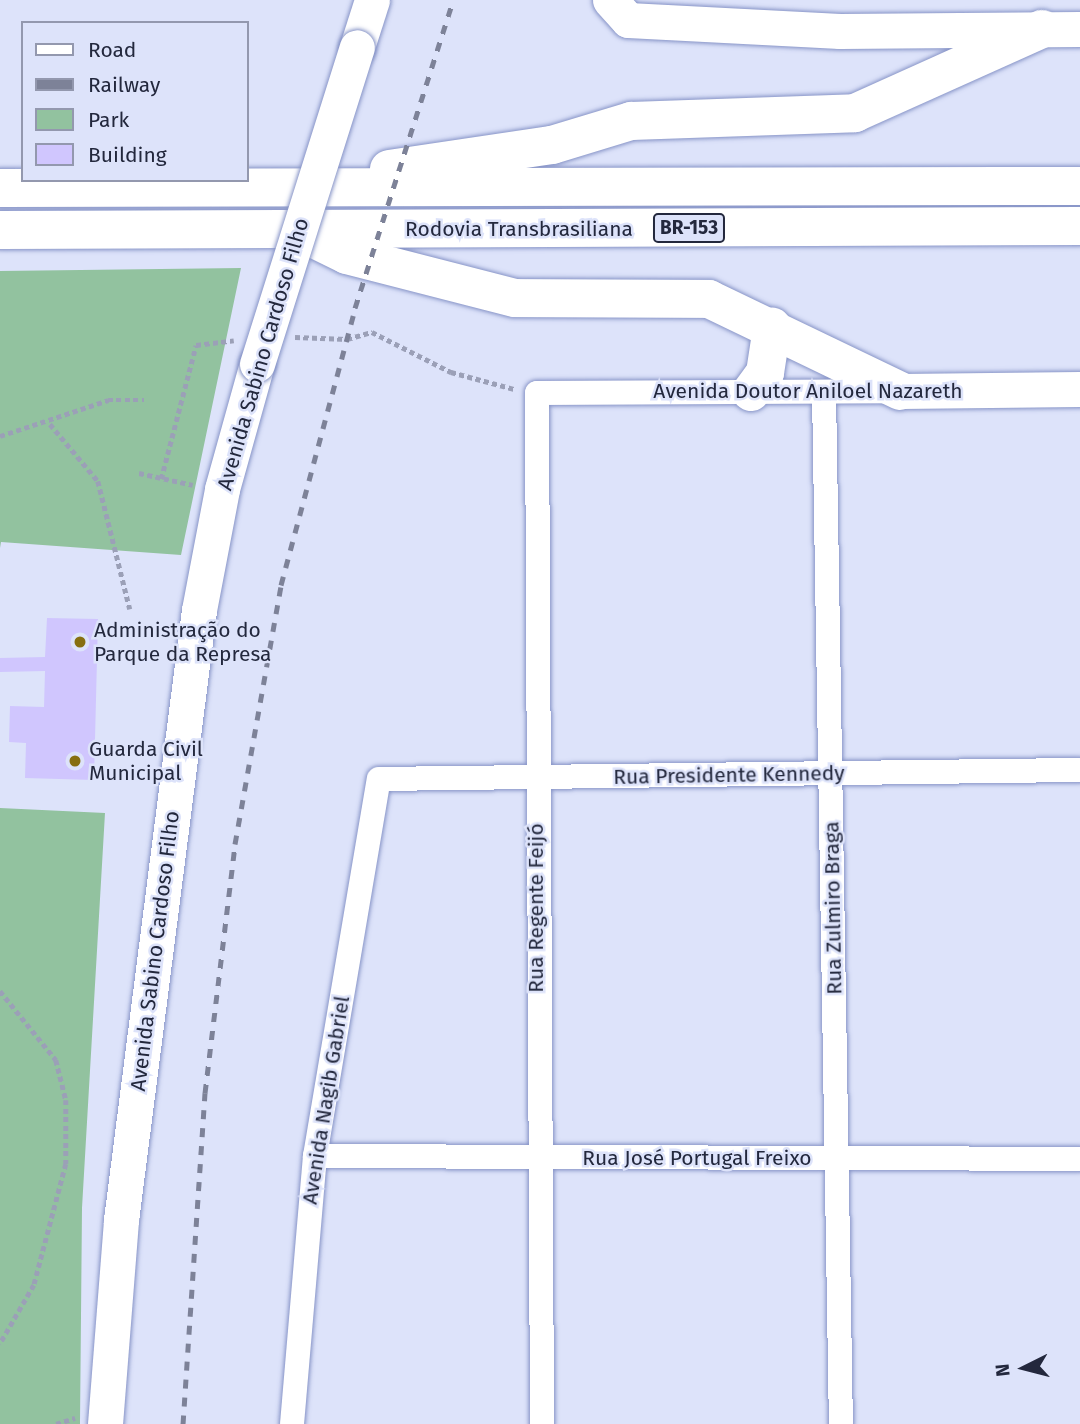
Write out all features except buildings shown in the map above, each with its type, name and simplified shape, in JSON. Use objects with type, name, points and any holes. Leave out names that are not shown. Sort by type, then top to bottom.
[{"type":"highway","points":[[346,187],[395,166],[552,145],[631,121],[855,113],[1042,29]]},
{"type":"highway","name":"Rodovia Transbrasiliana","points":[[0,188],[1080,186]]},
{"type":"highway","name":"Rodovia Transbrasiliana","points":[[0,230],[1080,226]]},
{"type":"highway","points":[[297,230],[347,255],[514,298],[709,299],[772,327],[900,391]]},
{"type":"highway","points":[[751,392],[768,362],[772,327]]},
{"type":"main road","name":"Avenida Sabino Cardoso Filho","points":[[95,1418],[199,610],[247,352],[372,0]]},
{"type":"main road","points":[[610,0],[628,20],[840,31],[1080,29]]},
{"type":"main road","name":"Avenida Doutor Aniloel Nazareth","points":[[900,391],[1080,389]]},
{"type":"street","name":"Avenida Doutor Aniloel Nazareth","points":[[537,393],[900,391]]},
{"type":"street","name":"Rua Zulmiro Braga","points":[[824,392],[841,1424]]},
{"type":"street","name":"Rua Regente Feijó","points":[[537,393],[537,1159],[542,1424]]},
{"type":"street","name":"Rua Presidente Kennedy","points":[[379,779],[536,779],[1080,769]]},
{"type":"street","name":"Avenida Nagib Gabriel","points":[[292,1424],[315,1156],[379,779]]},
{"type":"street","name":"Rua José Portugal Freixo","points":[[315,1156],[537,1159],[1080,1158]]},
{"type":"path","points":[[289,338],[347,339],[372,331],[451,372],[537,393]]},
{"type":"path","points":[[139,473],[161,479],[196,345],[247,352]]},
{"type":"path","points":[[0,436],[50,424],[108,400],[144,400]]},
{"type":"path","points":[[50,424],[98,481],[130,609]]},
{"type":"path","points":[[0,991],[56,1060],[66,1100],[66,1164],[34,1285],[0,1344]]},
{"type":"path","points":[[56,1424],[95,1418]]},
{"type":"green space","points":[[241,268],[181,555],[1,542],[0,548],[0,271]]},
{"type":"green space","points":[[0,808],[105,813],[82,1208],[80,1424],[0,1424]]},
{"type":"railway","points":[[183,1424],[205,1093],[235,844],[281,585],[355,308],[453,0]]},
{"type":"place","name":"Administração do Parque da Represa","points":[[80,642]]},
{"type":"place","name":"Guarda Civil Municipal","points":[[75,761]]}]
